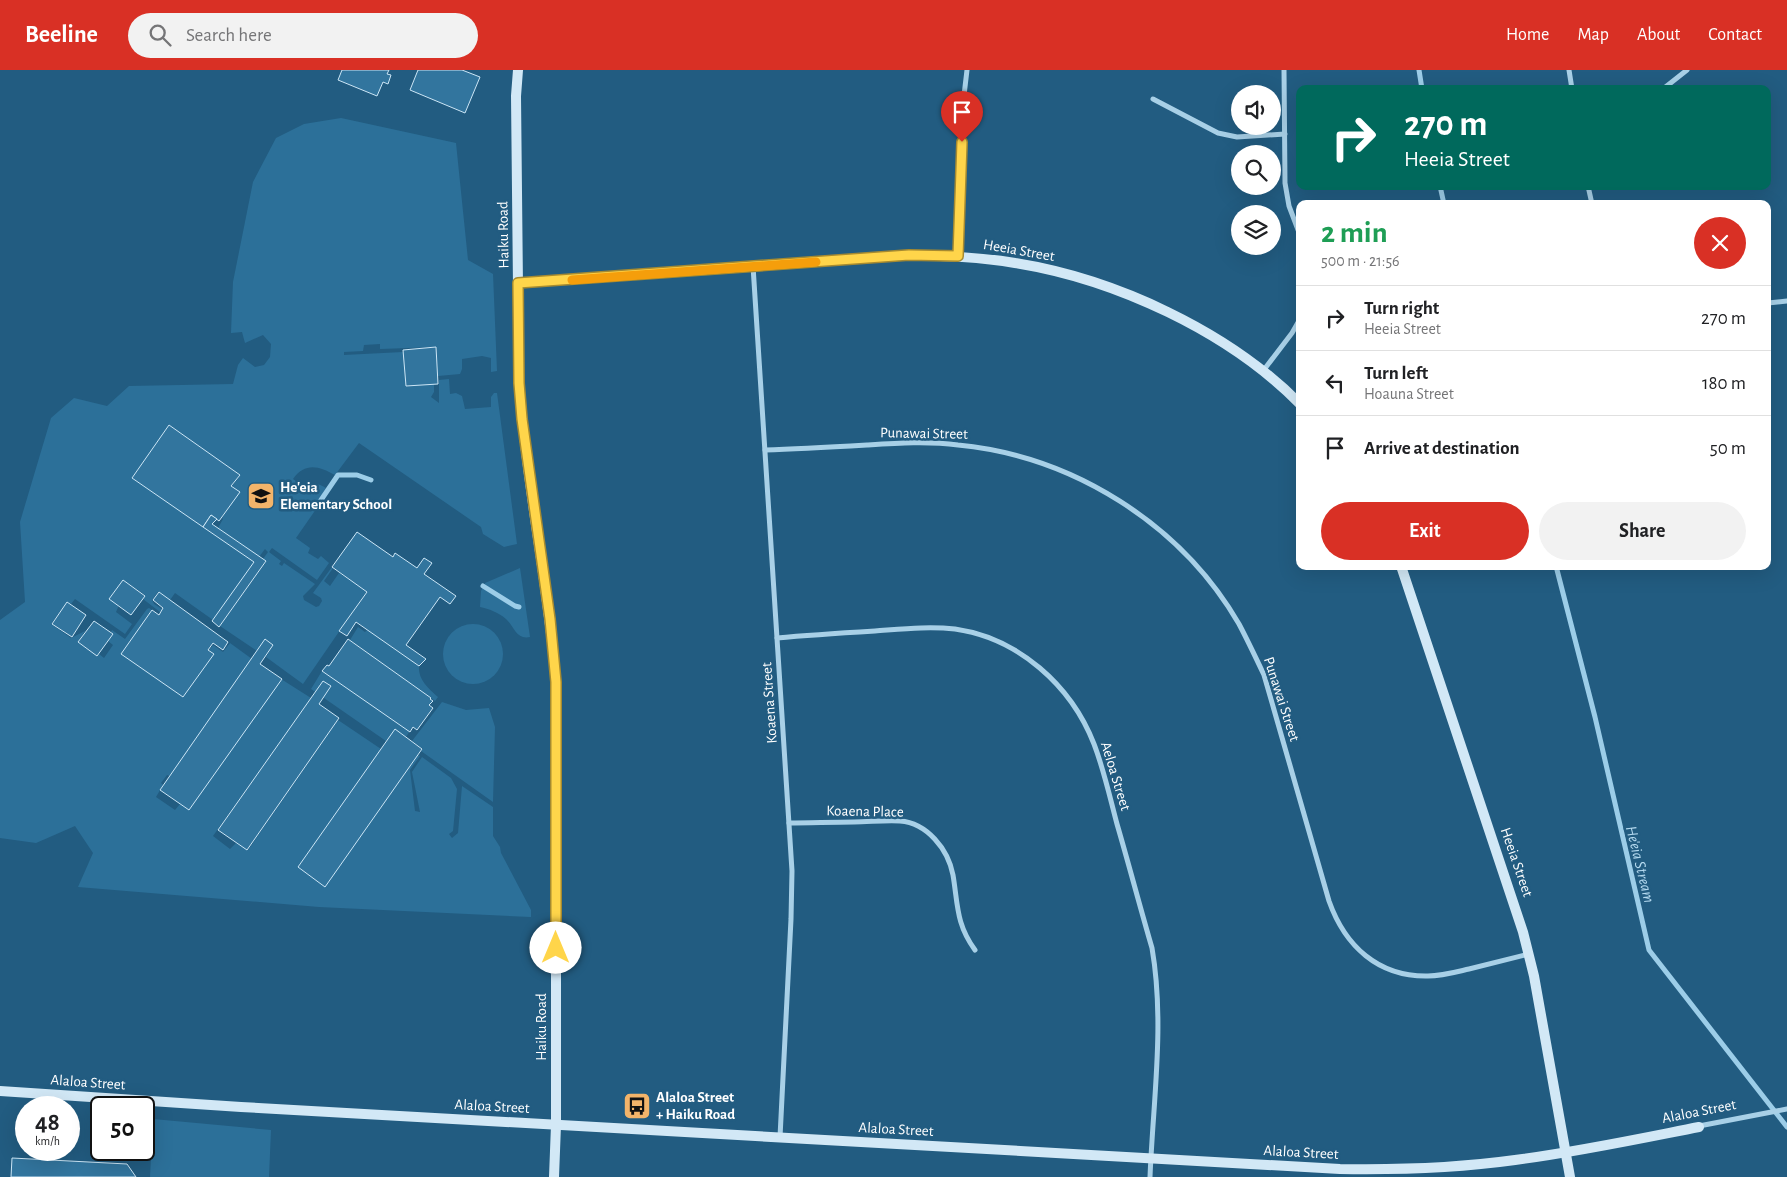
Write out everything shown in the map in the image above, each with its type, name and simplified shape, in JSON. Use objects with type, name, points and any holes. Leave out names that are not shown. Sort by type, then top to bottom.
[{"type":"street","name":"Haiku Road","points":[[518,70],[516,96],[519,383],[522,419],[550,619],[556,682],[556,1125],[554,1177]]},
{"type":"street","points":[[958,256],[963,104],[967,70]]},
{"type":"street","points":[[1284,70],[1286,195],[1296,224]]},
{"type":"street","points":[[1569,70],[1571,85]]},
{"type":"street","points":[[1668,85],[1687,70]]},
{"type":"street","points":[[1153,99],[1218,133],[1237,137],[1285,134]]},
{"type":"street","name":"Heeia Street","points":[[518,283],[909,255],[958,256],[1016,263],[1050,270],[1118,291],[1160,308],[1204,332],[1263,372],[1296,401]]},
{"type":"street","name":"Koaena Street","points":[[754,266],[792,871],[780,1138]]},
{"type":"street","points":[[1771,303],[1787,301]]},
{"type":"street","points":[[1263,372],[1296,326]]},
{"type":"street","name":"Punawai Street","points":[[765,450],[930,443],[987,448],[1042,463],[1086,482],[1120,500],[1166,535],[1205,577],[1238,624],[1252,649],[1264,675],[1328,901],[1334,916],[1351,943],[1376,963],[1388,969],[1415,976],[1443,975],[1529,954]]},
{"type":"street","name":"Heeia Street","points":[[1402,570],[1517,912],[1529,954],[1570,1177]]},
{"type":"street","name":"Aeloa Street","points":[[777,638],[935,627],[976,634],[1015,650],[1032,662],[1063,691],[1076,708],[1097,752],[1152,948],[1158,1016],[1150,1177]]},
{"type":"street","name":"Koaena Place","points":[[789,823],[901,821],[928,833],[942,847],[951,865],[959,918],[965,934],[975,950]]},
{"type":"street","name":"Alaloa Street","points":[[0,1092],[780,1138],[1382,1170],[1465,1166],[1566,1153],[1787,1109]]},
{"type":"shaded area","points":[[341,118],[456,143],[468,260],[493,274],[497,371],[491,372],[491,358],[482,356],[462,359],[460,374],[438,376],[436,347],[380,349],[380,344],[364,345],[363,351],[344,352],[344,355],[403,352],[434,384],[434,392],[431,397],[439,403],[439,380],[449,379],[450,394],[456,393],[462,396],[465,409],[491,407],[491,397],[494,393],[497,393],[517,544],[504,547],[483,534],[481,527],[359,443],[335,475],[323,469],[312,467],[302,470],[293,479],[304,487],[315,484],[326,488],[319,499],[321,502],[296,538],[310,548],[308,553],[318,559],[321,556],[329,563],[317,580],[272,548],[269,552],[281,561],[279,564],[282,566],[284,563],[315,584],[303,596],[304,600],[316,607],[322,601],[321,598],[313,593],[332,567],[324,581],[330,586],[339,573],[367,591],[303,684],[266,657],[273,645],[266,639],[257,651],[220,626],[266,562],[263,559],[268,552],[265,549],[259,557],[218,528],[222,518],[239,492],[232,486],[240,475],[169,425],[132,478],[255,562],[213,620],[175,593],[170,600],[158,592],[152,600],[154,604],[162,609],[160,612],[143,599],[145,595],[123,580],[109,599],[119,605],[116,612],[132,624],[125,634],[75,599],[71,604],[67,602],[51,624],[71,638],[85,631],[78,642],[104,658],[113,645],[108,641],[113,634],[112,630],[125,639],[149,608],[152,610],[122,654],[183,697],[214,654],[209,650],[213,645],[223,652],[230,643],[252,659],[170,776],[167,775],[161,783],[163,785],[156,797],[175,810],[180,804],[189,810],[281,679],[311,698],[213,836],[230,849],[236,843],[248,850],[338,720],[381,749],[298,867],[325,886],[418,755],[420,756],[410,770],[415,811],[420,812],[412,772],[422,757],[451,778],[457,789],[453,831],[449,834],[452,838],[458,833],[462,786],[493,807],[493,836],[531,910],[531,917],[319,907],[78,887],[93,853],[75,826],[36,843],[0,838],[0,620],[25,602],[20,522],[51,418],[74,398],[107,406],[129,386],[233,384],[238,365],[243,358],[255,367],[264,365],[270,357],[271,344],[263,335],[245,343],[242,332],[231,333],[233,282],[253,182],[276,138],[304,124]]},
{"type":"shaded area","points":[[520,568],[530,637],[521,636],[503,617],[493,611],[480,607],[481,591],[485,583]]},
{"type":"shaded area","points":[[473,624],[489,629],[494,633],[498,638],[503,654],[498,670],[494,675],[489,679],[473,684],[457,679],[452,675],[448,670],[443,654],[448,638],[452,633],[457,629]]},
{"type":"shaded area","points":[[358,627],[365,632],[368,629],[419,666],[422,680],[438,697],[435,701],[350,640]]},
{"type":"shaded area","points":[[322,671],[410,731],[406,737],[395,730],[386,741],[311,689]]},
{"type":"shaded area","points":[[442,702],[466,710],[489,708],[495,727],[493,802],[421,751],[423,749],[412,741]]},
{"type":"shaded area","points":[[155,1119],[271,1130],[269,1177],[150,1177],[151,1161],[155,1161]]},
{"type":"building","points":[[342,70],[389,70],[387,74],[391,75],[388,84],[383,82],[377,96],[338,80]]},
{"type":"building","points":[[418,70],[462,70],[480,77],[465,113],[410,90]]},
{"type":"building","points":[[436,347],[438,384],[406,386],[403,350]]},
{"type":"building","points":[[169,425],[240,475],[231,486],[240,492],[219,521],[211,515],[203,527],[132,478]]},
{"type":"building","points":[[211,515],[217,519],[212,524],[266,561],[219,627],[212,621],[254,562],[203,527]]},
{"type":"building","points":[[357,532],[393,557],[395,553],[417,568],[424,558],[432,563],[424,574],[456,596],[450,604],[440,597],[406,645],[426,659],[419,666],[356,622],[347,636],[339,631],[367,592],[332,567]]},
{"type":"building","points":[[123,580],[145,596],[131,615],[109,599]]},
{"type":"building","points":[[159,592],[228,642],[223,650],[213,643],[208,650],[214,654],[183,697],[121,654],[152,610],[159,615],[163,608],[153,600]]},
{"type":"building","points":[[67,602],[86,615],[72,637],[52,624]]},
{"type":"building","points":[[94,621],[113,634],[97,656],[78,642]]},
{"type":"building","points":[[265,639],[273,645],[260,664],[282,679],[189,810],[160,790]]},
{"type":"building","points":[[348,639],[431,698],[433,701],[429,705],[433,708],[417,730],[413,727],[410,732],[322,671],[327,665],[329,666]]},
{"type":"building","points":[[323,681],[331,686],[319,704],[339,718],[247,850],[218,830]]},
{"type":"building","points":[[395,729],[422,749],[325,887],[298,867]]},
{"type":"building","points":[[12,1158],[15,1158],[15,1161],[127,1164],[136,1177],[11,1177]]},
{"type":"waterway","name":"He'eia Stream","points":[[1419,70],[1421,85]]},
{"type":"waterway","name":"He'eia Stream","points":[[1441,190],[1443,200]]},
{"type":"waterway","points":[[321,500],[338,475],[357,475],[371,480]]},
{"type":"waterway","name":"He'eia Stream","points":[[1557,570],[1595,717],[1649,950],[1787,1127]]},
{"type":"waterway","points":[[483,586],[519,607]]},
{"type":"slow traffic","points":[[572,280],[816,262]]},
{"type":"place","name":"He'eia Elementary School","points":[[261,496]]},
{"type":"place","name":"Alaloa Street + Haiku Road","points":[[637,1106]]},
{"type":"route","points":[[556,948],[556,682],[550,619],[522,419],[519,383],[518,283],[909,255],[958,256],[962,142]]}]
